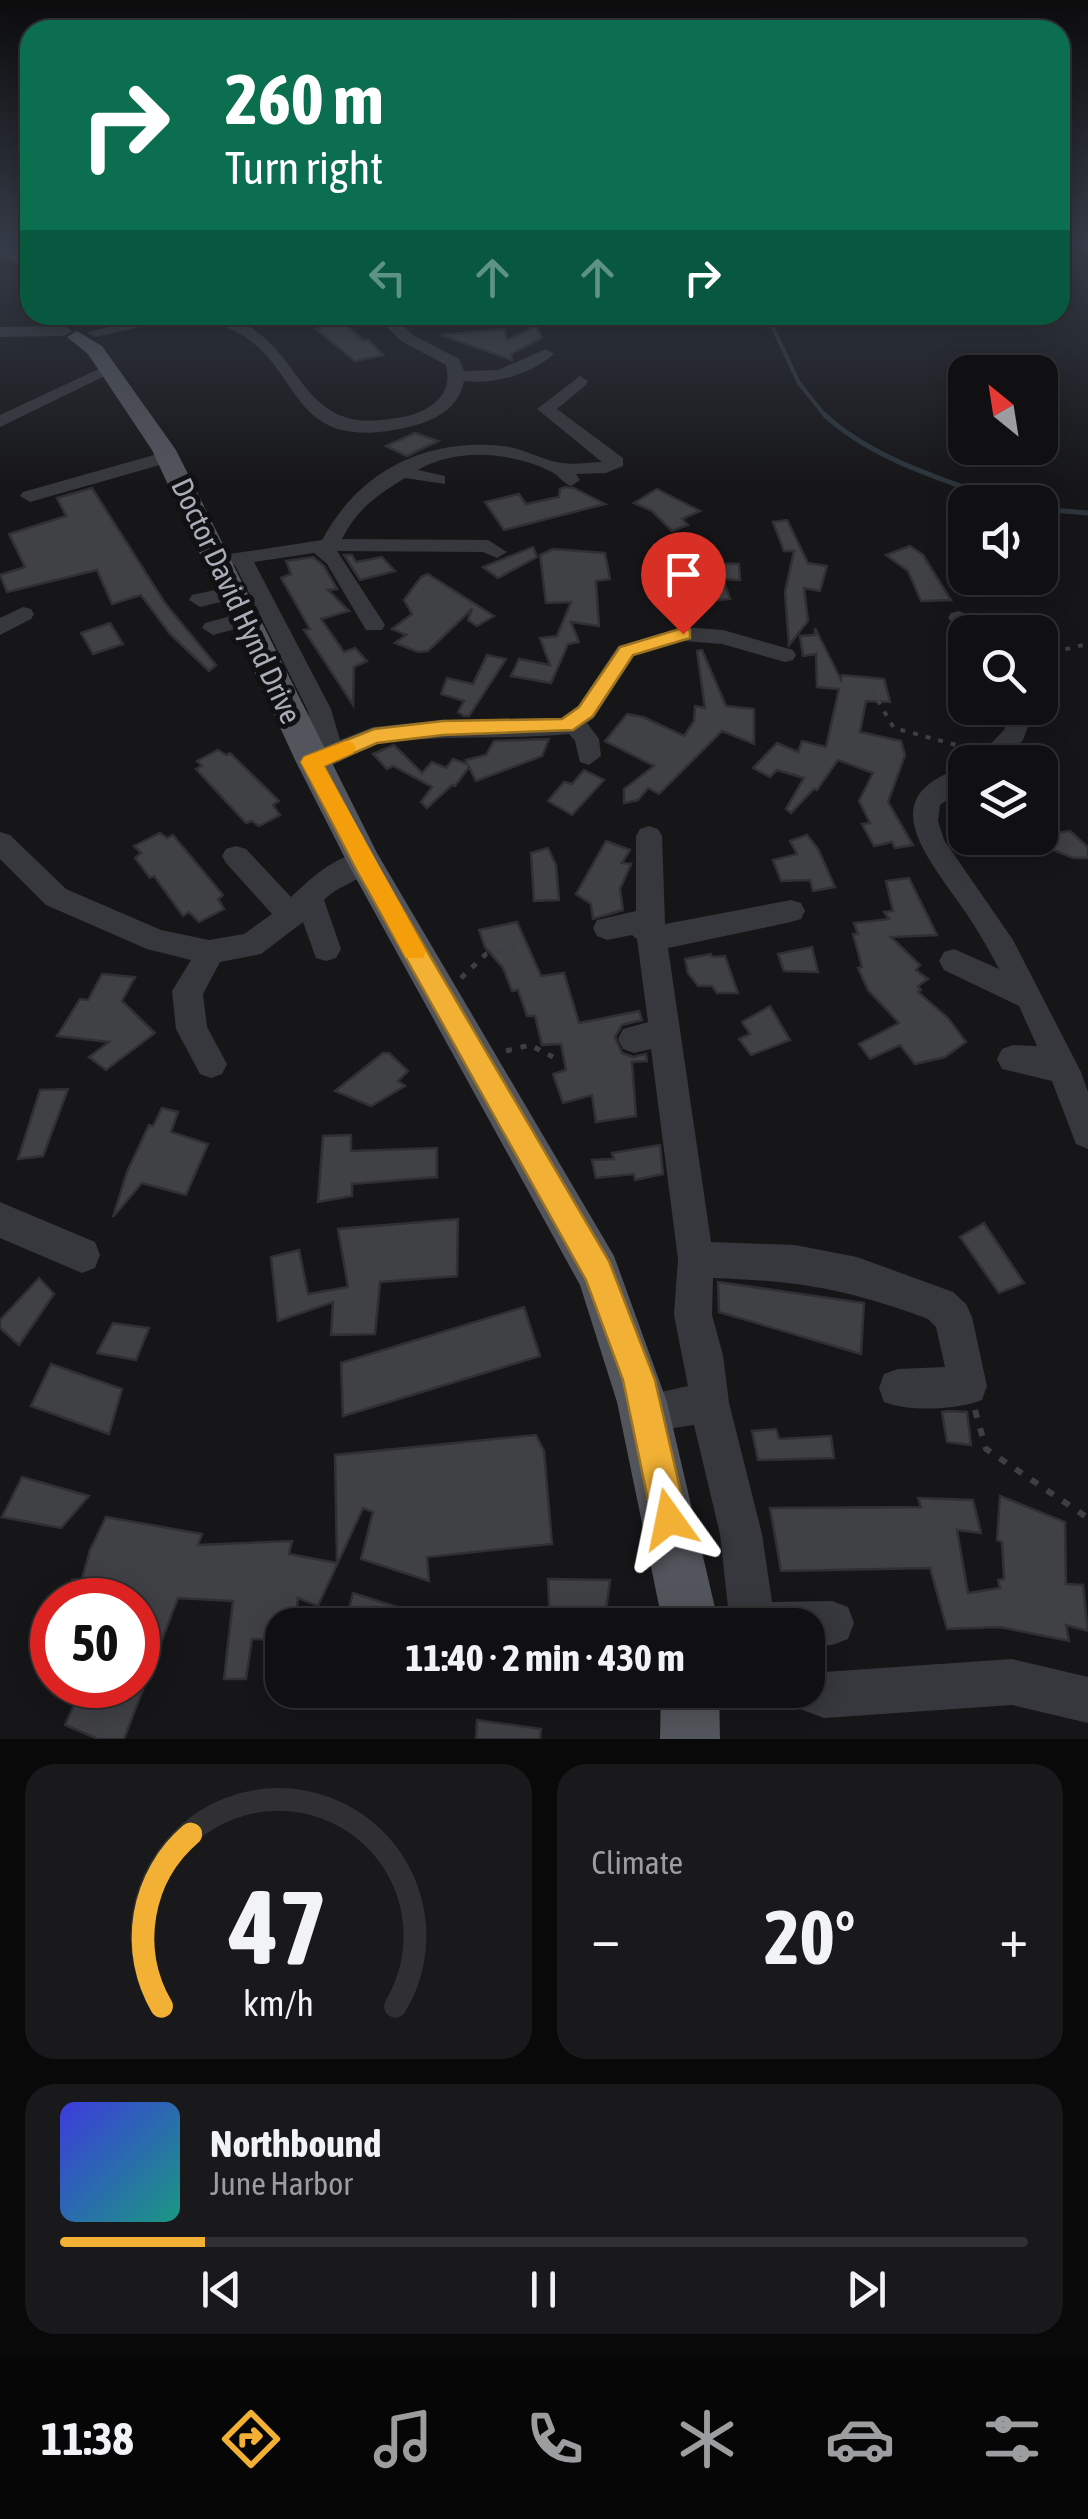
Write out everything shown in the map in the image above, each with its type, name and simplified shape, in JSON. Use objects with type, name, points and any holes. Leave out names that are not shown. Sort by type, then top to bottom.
[{"type":"main road","name":"Doctor David Hynd Drive","points":[[86,332],[168,458],[225,593],[322,758],[364,862],[598,1272],[624,1332],[648,1412],[688,1608]]},
{"type":"main road","points":[[690,1708],[690,1739]]},
{"type":"street","points":[[0,332],[86,332],[135,325]]},
{"type":"street","points":[[233,325],[260,343],[301,396],[342,427],[383,427],[424,417],[443,406],[457,374],[453,362],[407,338],[393,325]]},
{"type":"street","points":[[0,422],[86,332]]},
{"type":"street","points":[[457,374],[486,380],[546,354]]},
{"type":"street","points":[[324,546],[360,497],[428,456],[454,449],[507,452],[566,474],[616,462],[546,410],[580,381]]},
{"type":"street","points":[[30,496],[168,458]]},
{"type":"street","points":[[400,471],[438,480]]},
{"type":"street","points":[[380,546],[392,524]]},
{"type":"street","points":[[490,544],[433,539],[380,546],[324,546],[225,593],[319,709],[322,758],[374,736],[572,723],[586,712],[626,651],[683,634],[705,634],[784,655]]},
{"type":"street","points":[[324,546],[374,624]]},
{"type":"street","points":[[0,628],[23,614]]},
{"type":"street","points":[[572,723],[588,739],[589,756]]},
{"type":"street","points":[[948,786],[931,796],[924,810],[936,850],[990,926],[1032,999],[1085,1114]]},
{"type":"street","points":[[649,836],[646,948],[650,1035],[696,1259],[693,1316],[704,1355],[709,1403],[741,1534],[750,1608]]},
{"type":"street","points":[[0,842],[56,897],[158,941],[208,952],[250,945],[300,907],[325,881],[364,862]]},
{"type":"street","points":[[236,856],[300,907],[326,949]]},
{"type":"street","points":[[646,948],[718,924],[791,912]]},
{"type":"street","points":[[607,928],[636,923],[646,948]]},
{"type":"street","points":[[208,952],[200,976],[188,991],[192,1029],[211,1064]]},
{"type":"street","points":[[954,961],[1032,999]]},
{"type":"street","points":[[1013,1059],[1036,1060],[1064,1072]]},
{"type":"street","points":[[0,1220],[82,1255]]},
{"type":"street","points":[[696,1259],[795,1262],[857,1275],[940,1305],[953,1317],[968,1386],[898,1388]]},
{"type":"street","points":[[648,1412],[709,1403]]},
{"type":"street","points":[[825,1623],[832,1623]]},
{"type":"street","points":[[825,1695],[1012,1682],[1088,1700]]},
{"type":"path","points":[[1058,651],[1088,644]]},
{"type":"path","points":[[871,689],[894,728],[948,745]]},
{"type":"path","points":[[431,980],[460,978],[486,954],[514,947]]},
{"type":"path","points":[[480,1067],[518,1044],[530,1044],[553,1057]]},
{"type":"path","points":[[968,1386],[986,1449],[1088,1518]]},
{"type":"building","points":[[319,325],[345,325],[383,355],[355,361],[316,329],[321,328]]},
{"type":"building","points":[[536,326],[542,338],[511,354],[512,360],[441,335],[504,329],[507,340]]},
{"type":"building","points":[[415,433],[438,441],[407,456],[386,446]]},
{"type":"building","points":[[565,487],[605,504],[504,530],[485,502],[519,494],[526,504],[559,497],[560,489]]},
{"type":"building","points":[[92,488],[165,603],[216,665],[209,671],[170,634],[141,595],[112,604],[97,570],[7,592],[0,575],[25,567],[9,534],[66,516],[57,498]]},
{"type":"building","points":[[657,489],[700,511],[682,519],[688,525],[672,531],[652,511],[634,503]]},
{"type":"building","points":[[787,520],[808,563],[827,566],[820,591],[804,588],[808,621],[789,645],[785,592],[794,551],[784,551],[773,522]]},
{"type":"building","points":[[910,546],[923,555],[951,600],[921,601],[908,571],[886,555]]},
{"type":"building","points":[[533,547],[537,557],[498,578],[483,567]]},
{"type":"building","points":[[553,549],[605,553],[610,579],[596,581],[599,626],[571,622],[579,642],[568,644],[551,683],[511,676],[519,659],[550,665],[540,638],[557,636],[571,602],[546,603],[540,555]]},
{"type":"building","points":[[344,555],[352,555],[356,562],[382,557],[395,571],[360,580]]},
{"type":"building","points":[[313,557],[324,566],[337,589],[328,590],[349,611],[321,619],[344,652],[355,648],[367,661],[354,667],[353,705],[304,630],[310,629],[281,578],[291,574],[286,561]]},
{"type":"building","points":[[705,559],[706,563],[739,564],[740,580],[723,579],[730,599],[700,602],[679,563]]},
{"type":"building","points":[[428,574],[494,616],[477,626],[468,620],[472,609],[428,651],[418,652],[395,643],[406,635],[392,629],[412,614],[404,600],[421,577]]},
{"type":"building","points":[[110,623],[123,644],[93,654],[81,633]]},
{"type":"building","points":[[815,628],[841,680],[842,675],[884,679],[890,702],[866,701],[860,732],[901,741],[905,755],[888,802],[913,845],[895,848],[892,842],[874,846],[862,824],[870,823],[859,801],[873,773],[838,760],[817,790],[791,813],[786,809],[804,778],[777,770],[770,777],[753,768],[777,743],[798,752],[802,741],[826,747],[839,689],[817,687],[816,654],[803,656],[800,636],[815,635]]},
{"type":"building","points":[[702,650],[726,706],[754,709],[754,744],[722,731],[659,794],[648,788],[638,800],[624,803],[624,789],[654,766],[605,741],[627,714],[684,736],[694,721],[695,706],[705,708],[697,651]]},
{"type":"building","points":[[487,655],[506,659],[469,716],[464,716],[458,712],[464,701],[441,694],[447,678],[473,684]]},
{"type":"building","points":[[549,739],[542,756],[476,781],[469,767],[455,786],[427,808],[421,802],[432,787],[393,766],[387,769],[373,754],[394,745],[422,773],[432,762],[446,768],[453,759],[467,764],[466,760],[486,755],[494,741]]},
{"type":"building","points":[[218,750],[230,753],[279,801],[273,805],[280,815],[259,826],[252,821],[246,823],[196,769],[202,766],[197,761]]},
{"type":"building","points":[[584,770],[604,780],[572,815],[548,801],[564,782],[572,784]]},
{"type":"building","points":[[1070,831],[1088,847],[1088,858],[1058,852],[1058,833]]},
{"type":"building","points":[[160,833],[167,838],[173,835],[223,895],[218,899],[224,909],[199,922],[189,912],[183,916],[154,876],[150,878],[135,858],[141,853],[134,846]]},
{"type":"building","points":[[807,835],[818,849],[835,887],[813,891],[810,880],[781,881],[773,860],[797,854],[790,841]]},
{"type":"building","points":[[606,841],[630,850],[622,863],[631,864],[620,889],[623,910],[593,919],[591,904],[576,894]]},
{"type":"building","points":[[548,848],[556,865],[559,900],[534,901],[531,853]]},
{"type":"building","points":[[909,878],[937,935],[891,937],[920,965],[916,970],[928,979],[918,986],[918,992],[948,1018],[966,1042],[945,1057],[915,1064],[900,1045],[870,1059],[859,1044],[899,1023],[868,990],[858,968],[862,967],[853,934],[858,934],[854,923],[889,919],[884,912],[893,911],[886,881]]},
{"type":"building","points":[[517,922],[541,976],[564,973],[579,1023],[639,1011],[642,1020],[622,1025],[615,1037],[622,1053],[633,1057],[646,1054],[647,1061],[632,1062],[636,1116],[596,1122],[592,1095],[563,1103],[553,1074],[566,1070],[561,1044],[542,1045],[535,1016],[527,1016],[518,990],[512,991],[503,968],[485,947],[479,930]]},
{"type":"building","points":[[812,947],[818,972],[784,971],[778,954]]},
{"type":"building","points":[[711,954],[725,956],[738,993],[717,993],[712,986],[698,986],[688,973],[685,959]]},
{"type":"building","points":[[102,974],[135,977],[122,1001],[155,1033],[106,1070],[89,1057],[109,1042],[57,1036],[80,999],[88,1000]]},
{"type":"building","points":[[770,1006],[790,1040],[751,1055],[739,1039],[750,1034],[742,1022]]},
{"type":"building","points":[[383,1053],[389,1053],[408,1071],[398,1081],[405,1086],[371,1106],[335,1091]]},
{"type":"building","points":[[68,1089],[43,1156],[18,1159],[40,1090]]},
{"type":"building","points":[[162,1108],[178,1112],[171,1132],[208,1144],[186,1195],[142,1183],[113,1217],[127,1172],[149,1125],[153,1126]]},
{"type":"building","points":[[351,1135],[351,1151],[437,1148],[437,1177],[352,1184],[352,1196],[318,1202],[323,1136]]},
{"type":"building","points":[[660,1145],[663,1174],[635,1180],[634,1174],[596,1178],[592,1160],[614,1159],[612,1153]]},
{"type":"building","points":[[458,1219],[457,1276],[380,1282],[375,1334],[331,1335],[333,1302],[278,1321],[271,1257],[299,1250],[308,1294],[348,1287],[338,1229]]},
{"type":"building","points":[[984,1223],[1024,1283],[999,1293],[960,1237]]},
{"type":"building","points":[[39,1278],[54,1294],[19,1345],[0,1328],[0,1320]]},
{"type":"building","points":[[718,1282],[864,1303],[861,1354],[719,1312]]},
{"type":"building","points":[[524,1307],[540,1356],[343,1416],[341,1363]]},
{"type":"building","points":[[113,1323],[149,1328],[136,1360],[97,1353]]},
{"type":"building","points":[[51,1364],[122,1389],[109,1434],[31,1406]]},
{"type":"building","points":[[942,1412],[967,1412],[971,1445],[947,1442]]},
{"type":"building","points":[[776,1429],[779,1439],[831,1436],[834,1458],[758,1460],[752,1431]]},
{"type":"building","points":[[536,1435],[544,1451],[552,1544],[427,1557],[429,1581],[361,1559],[373,1512],[363,1508],[318,1606],[298,1598],[297,1608],[265,1608],[265,1640],[252,1639],[246,1679],[224,1679],[233,1601],[178,1598],[160,1645],[160,1578],[82,1578],[106,1517],[202,1534],[198,1545],[292,1541],[289,1554],[337,1563],[335,1455]]},
{"type":"building","points":[[22,1477],[89,1496],[61,1528],[2,1517]]},
{"type":"building","points":[[1000,1496],[1065,1522],[1066,1584],[1083,1585],[1088,1631],[1066,1625],[1069,1641],[1000,1627],[947,1629],[930,1568],[781,1571],[770,1508],[921,1507],[918,1498],[973,1500],[981,1533],[957,1530],[968,1593],[1000,1588],[998,1580],[1004,1579],[1002,1542],[997,1540]]},
{"type":"building","points":[[548,1579],[610,1580],[606,1608],[549,1608]]},
{"type":"building","points":[[353,1593],[400,1608],[349,1608]]},
{"type":"building","points":[[73,1708],[136,1708],[124,1739],[98,1739],[65,1725]]},
{"type":"building","points":[[477,1720],[541,1729],[540,1739],[476,1739]]},
{"type":"waterway","points":[[772,325],[799,383],[826,417]]},
{"type":"waterway","points":[[824,414],[886,456],[959,485]]},
{"type":"waterway","points":[[1058,510],[1088,513]]},
{"type":"slow traffic","points":[[346,748],[312,762],[414,951]]},
{"type":"route","points":[[669,1519],[639,1380],[624,1332],[598,1272],[364,862],[312,762],[374,736],[443,728],[566,726],[586,712],[626,651],[683,634]]}]
